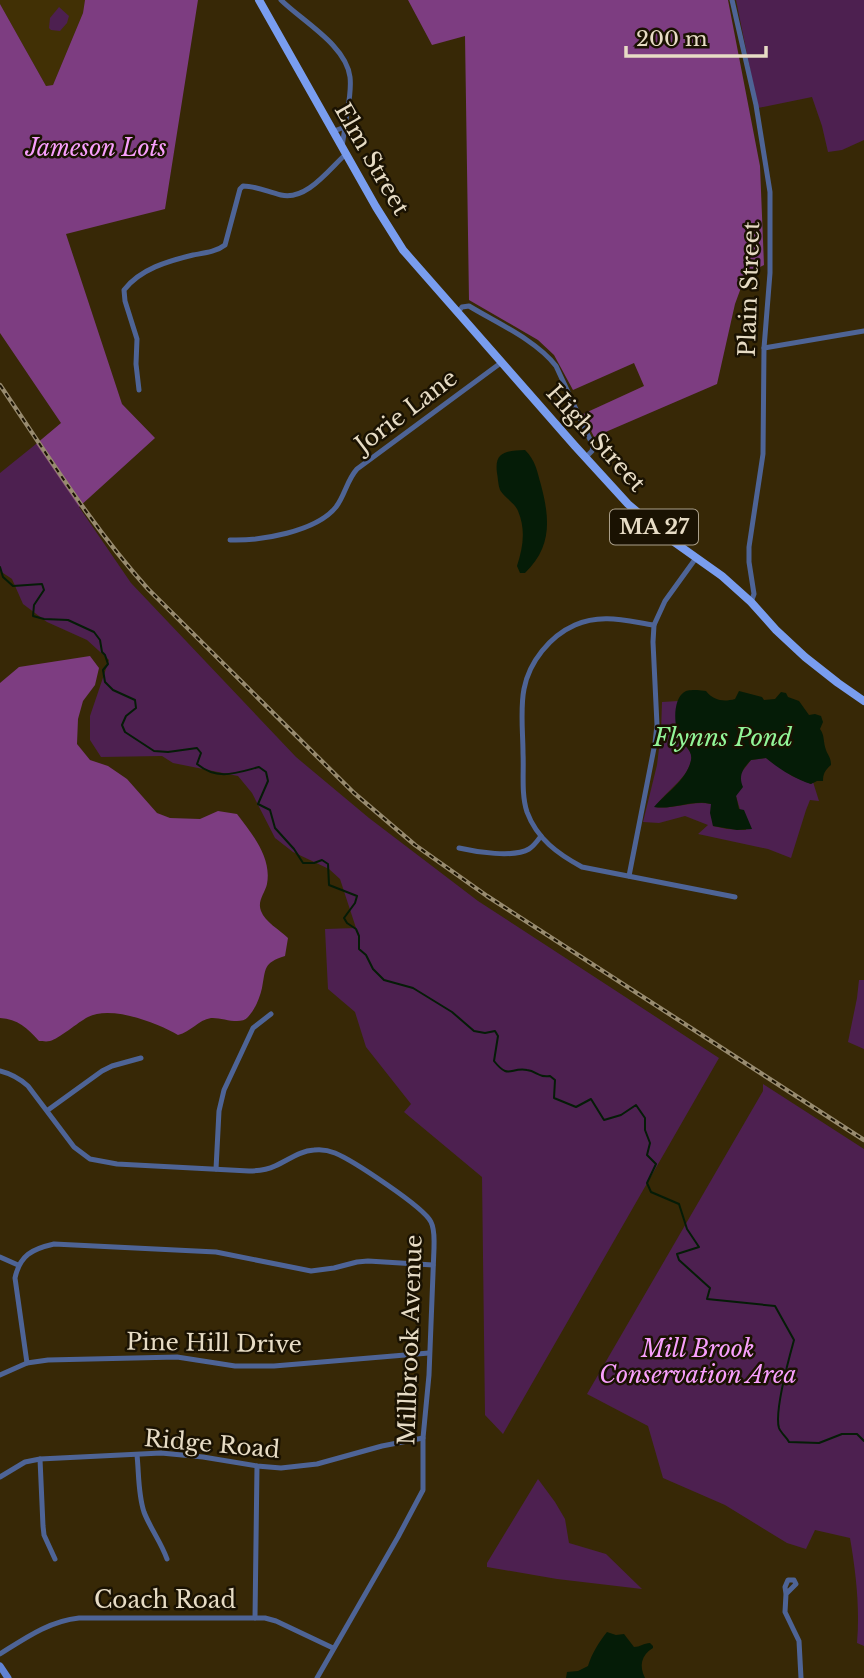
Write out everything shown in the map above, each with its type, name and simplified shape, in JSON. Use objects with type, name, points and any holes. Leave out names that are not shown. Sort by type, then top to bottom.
[{"type":"main road","name":"Elm Street","points":[[259,0],[403,250],[469,325]]},
{"type":"main road","name":"High Street","points":[[469,325],[632,508],[742,594],[805,657],[864,701]]},
{"type":"street","points":[[139,390],[137,339],[125,301],[124,290],[128,285],[140,275],[175,259],[214,251],[225,245],[243,186],[289,196],[301,194],[317,183],[344,151],[350,93],[347,66],[327,39],[281,0]]},
{"type":"street","name":"Plain Street","points":[[732,0],[756,105],[769,183],[770,273],[764,348],[763,454],[749,547],[754,594],[751,602]]},
{"type":"street","points":[[334,131],[345,127]]},
{"type":"street","points":[[457,312],[462,307],[469,306],[548,356],[556,366],[593,446],[585,458]]},
{"type":"street","points":[[764,348],[864,331]]},
{"type":"street","name":"Jorie Lane","points":[[230,540],[248,540],[284,533],[307,527],[327,517],[338,505],[357,469],[502,362]]},
{"type":"street","points":[[629,876],[657,724],[654,625],[665,601],[696,558]]},
{"type":"street","points":[[742,594],[753,581]]},
{"type":"street","points":[[654,625],[603,618],[577,624],[549,642],[540,653],[523,690],[524,793],[528,814],[541,836],[557,852],[582,867],[735,897]]},
{"type":"street","points":[[459,848],[489,853],[516,852],[530,849],[541,836]]},
{"type":"street","points":[[216,1169],[219,1111],[224,1090],[253,1027],[271,1014]]},
{"type":"street","points":[[48,1110],[102,1071],[141,1058]]},
{"type":"street","name":"Millbrook Avenue","points":[[0,1071],[20,1078],[74,1146],[90,1159],[103,1163],[249,1171],[274,1167],[307,1151],[325,1150],[402,1196],[426,1214],[433,1228],[433,1265],[423,1438],[423,1490],[317,1678]]},
{"type":"street","points":[[27,1363],[15,1278],[18,1265],[29,1252],[54,1244],[216,1252],[311,1271],[368,1261],[433,1265]]},
{"type":"street","points":[[0,1257],[18,1265]]},
{"type":"street","name":"Pine Hill Drive","points":[[0,1375],[27,1363],[48,1360],[177,1357],[235,1366],[274,1366],[429,1353]]},
{"type":"street","name":"Ridge Road","points":[[0,1476],[25,1462],[40,1459],[161,1453],[257,1466],[299,1467],[423,1438]]},
{"type":"street","points":[[137,1455],[144,1510],[167,1559]]},
{"type":"street","points":[[40,1459],[44,1535],[55,1559]]},
{"type":"street","points":[[255,1618],[257,1466]]},
{"type":"street","points":[[786,1594],[785,1612],[799,1641],[801,1678]]},
{"type":"street","name":"Coach Road","points":[[0,1654],[29,1636],[67,1619],[255,1618],[276,1621],[333,1648]]},
{"type":"street","points":[[0,1666],[8,1678]]},
{"type":"shaded area","points":[[0,0],[85,0],[83,13],[53,85],[46,86]]},
{"type":"green space","name":"Jameson Lots","points":[[85,0],[198,0],[165,209],[66,234],[122,404],[155,438],[79,507],[36,444],[61,423],[0,333],[0,4],[46,86],[53,85],[83,13]]},
{"type":"green space","points":[[408,0],[728,0],[760,166],[764,265],[746,274],[735,304],[717,384],[594,437],[583,414],[644,386],[634,363],[573,390],[554,355],[538,340],[469,300],[465,36],[432,45]]},
{"type":"green space","points":[[736,0],[864,0],[864,140],[842,150],[828,152],[812,97],[758,108]]},
{"type":"green space","points":[[59,7],[69,16],[67,23],[60,31],[51,30],[50,18]]},
{"type":"green space","points":[[36,444],[131,583],[296,757],[369,818],[478,901],[719,1058],[503,1434],[485,1415],[482,1177],[404,1112],[411,1104],[366,1047],[355,1012],[328,989],[325,929],[356,928],[340,879],[329,869],[293,852],[275,838],[252,793],[238,776],[173,763],[162,756],[101,757],[90,740],[90,716],[109,660],[87,640],[47,622],[23,604],[12,579],[0,571],[0,473]]},
{"type":"green space","points":[[90,656],[99,668],[95,685],[83,701],[78,719],[77,744],[90,760],[108,766],[127,779],[157,813],[170,818],[200,819],[218,811],[237,814],[264,855],[268,874],[260,904],[261,911],[269,922],[288,938],[285,956],[267,967],[257,1003],[245,1020],[211,1018],[178,1035],[134,1017],[98,1014],[84,1019],[54,1040],[39,1041],[17,1022],[0,1018],[0,683],[19,667]]},
{"type":"green space","points":[[678,701],[679,734],[690,751],[690,766],[655,807],[711,804],[713,826],[746,830],[736,796],[741,773],[751,760],[766,758],[792,776],[811,784],[813,782],[819,801],[810,800],[791,858],[768,849],[698,834],[708,825],[685,816],[659,823],[643,822],[657,765],[662,702]]},
{"type":"green space","points":[[859,980],[864,980],[864,1049],[848,1042]]},
{"type":"green space","name":"Mill Brook Conservation Area","points":[[763,1084],[864,1149],[864,1646],[857,1643],[857,1590],[850,1538],[815,1530],[806,1549],[787,1543],[725,1505],[663,1478],[648,1426],[587,1394],[763,1091]]},
{"type":"green space","points":[[538,1479],[565,1519],[569,1543],[606,1554],[642,1589],[487,1567]]},
{"type":"water","points":[[525,450],[532,458],[537,471],[547,521],[540,553],[525,573],[520,573],[517,566],[522,545],[522,525],[517,508],[500,490],[497,466],[503,454]]},
{"type":"water","name":"Flynns Pond","points":[[706,691],[712,697],[723,700],[735,699],[739,691],[762,697],[764,700],[775,699],[781,692],[786,693],[788,697],[799,701],[809,715],[821,716],[823,722],[820,729],[831,765],[823,776],[823,781],[811,784],[787,773],[766,758],[751,760],[742,772],[743,787],[736,796],[739,809],[744,810],[752,829],[737,830],[713,826],[711,804],[654,807],[681,780],[689,767],[691,753],[679,737],[675,712],[681,694]]},
{"type":"water","points":[[607,1632],[624,1634],[634,1647],[650,1643],[653,1646],[642,1661],[645,1678],[566,1678],[567,1672],[588,1666]]},
{"type":"waterway","points":[[0,567],[3,577],[13,586],[42,584],[44,590],[34,605],[33,616],[68,620],[94,632],[100,640],[108,664],[103,670],[105,682],[113,690],[135,700],[136,708],[126,716],[122,725],[125,732],[154,751],[197,748],[201,753],[197,764],[212,772],[227,774],[259,767],[266,772],[268,781],[258,804],[270,810],[275,828],[303,863],[322,860],[328,864],[329,885],[357,896],[344,918],[356,929],[359,949],[384,980],[413,988],[452,1012],[474,1031],[495,1031],[498,1036],[494,1061],[499,1067],[507,1071],[527,1070],[550,1076],[555,1080],[554,1098],[576,1107],[591,1099],[604,1120],[621,1115],[636,1105],[645,1118],[645,1130],[650,1143],[647,1155],[656,1164],[647,1183],[651,1192],[679,1204],[687,1229],[699,1247],[677,1254],[679,1260],[710,1288],[707,1299],[775,1306],[794,1340],[780,1398],[778,1420],[781,1432],[789,1442],[819,1443],[842,1434],[857,1434],[864,1441]]},
{"type":"railway","points":[[0,385],[53,464],[127,565],[354,793],[415,845],[487,896],[864,1140]]}]
